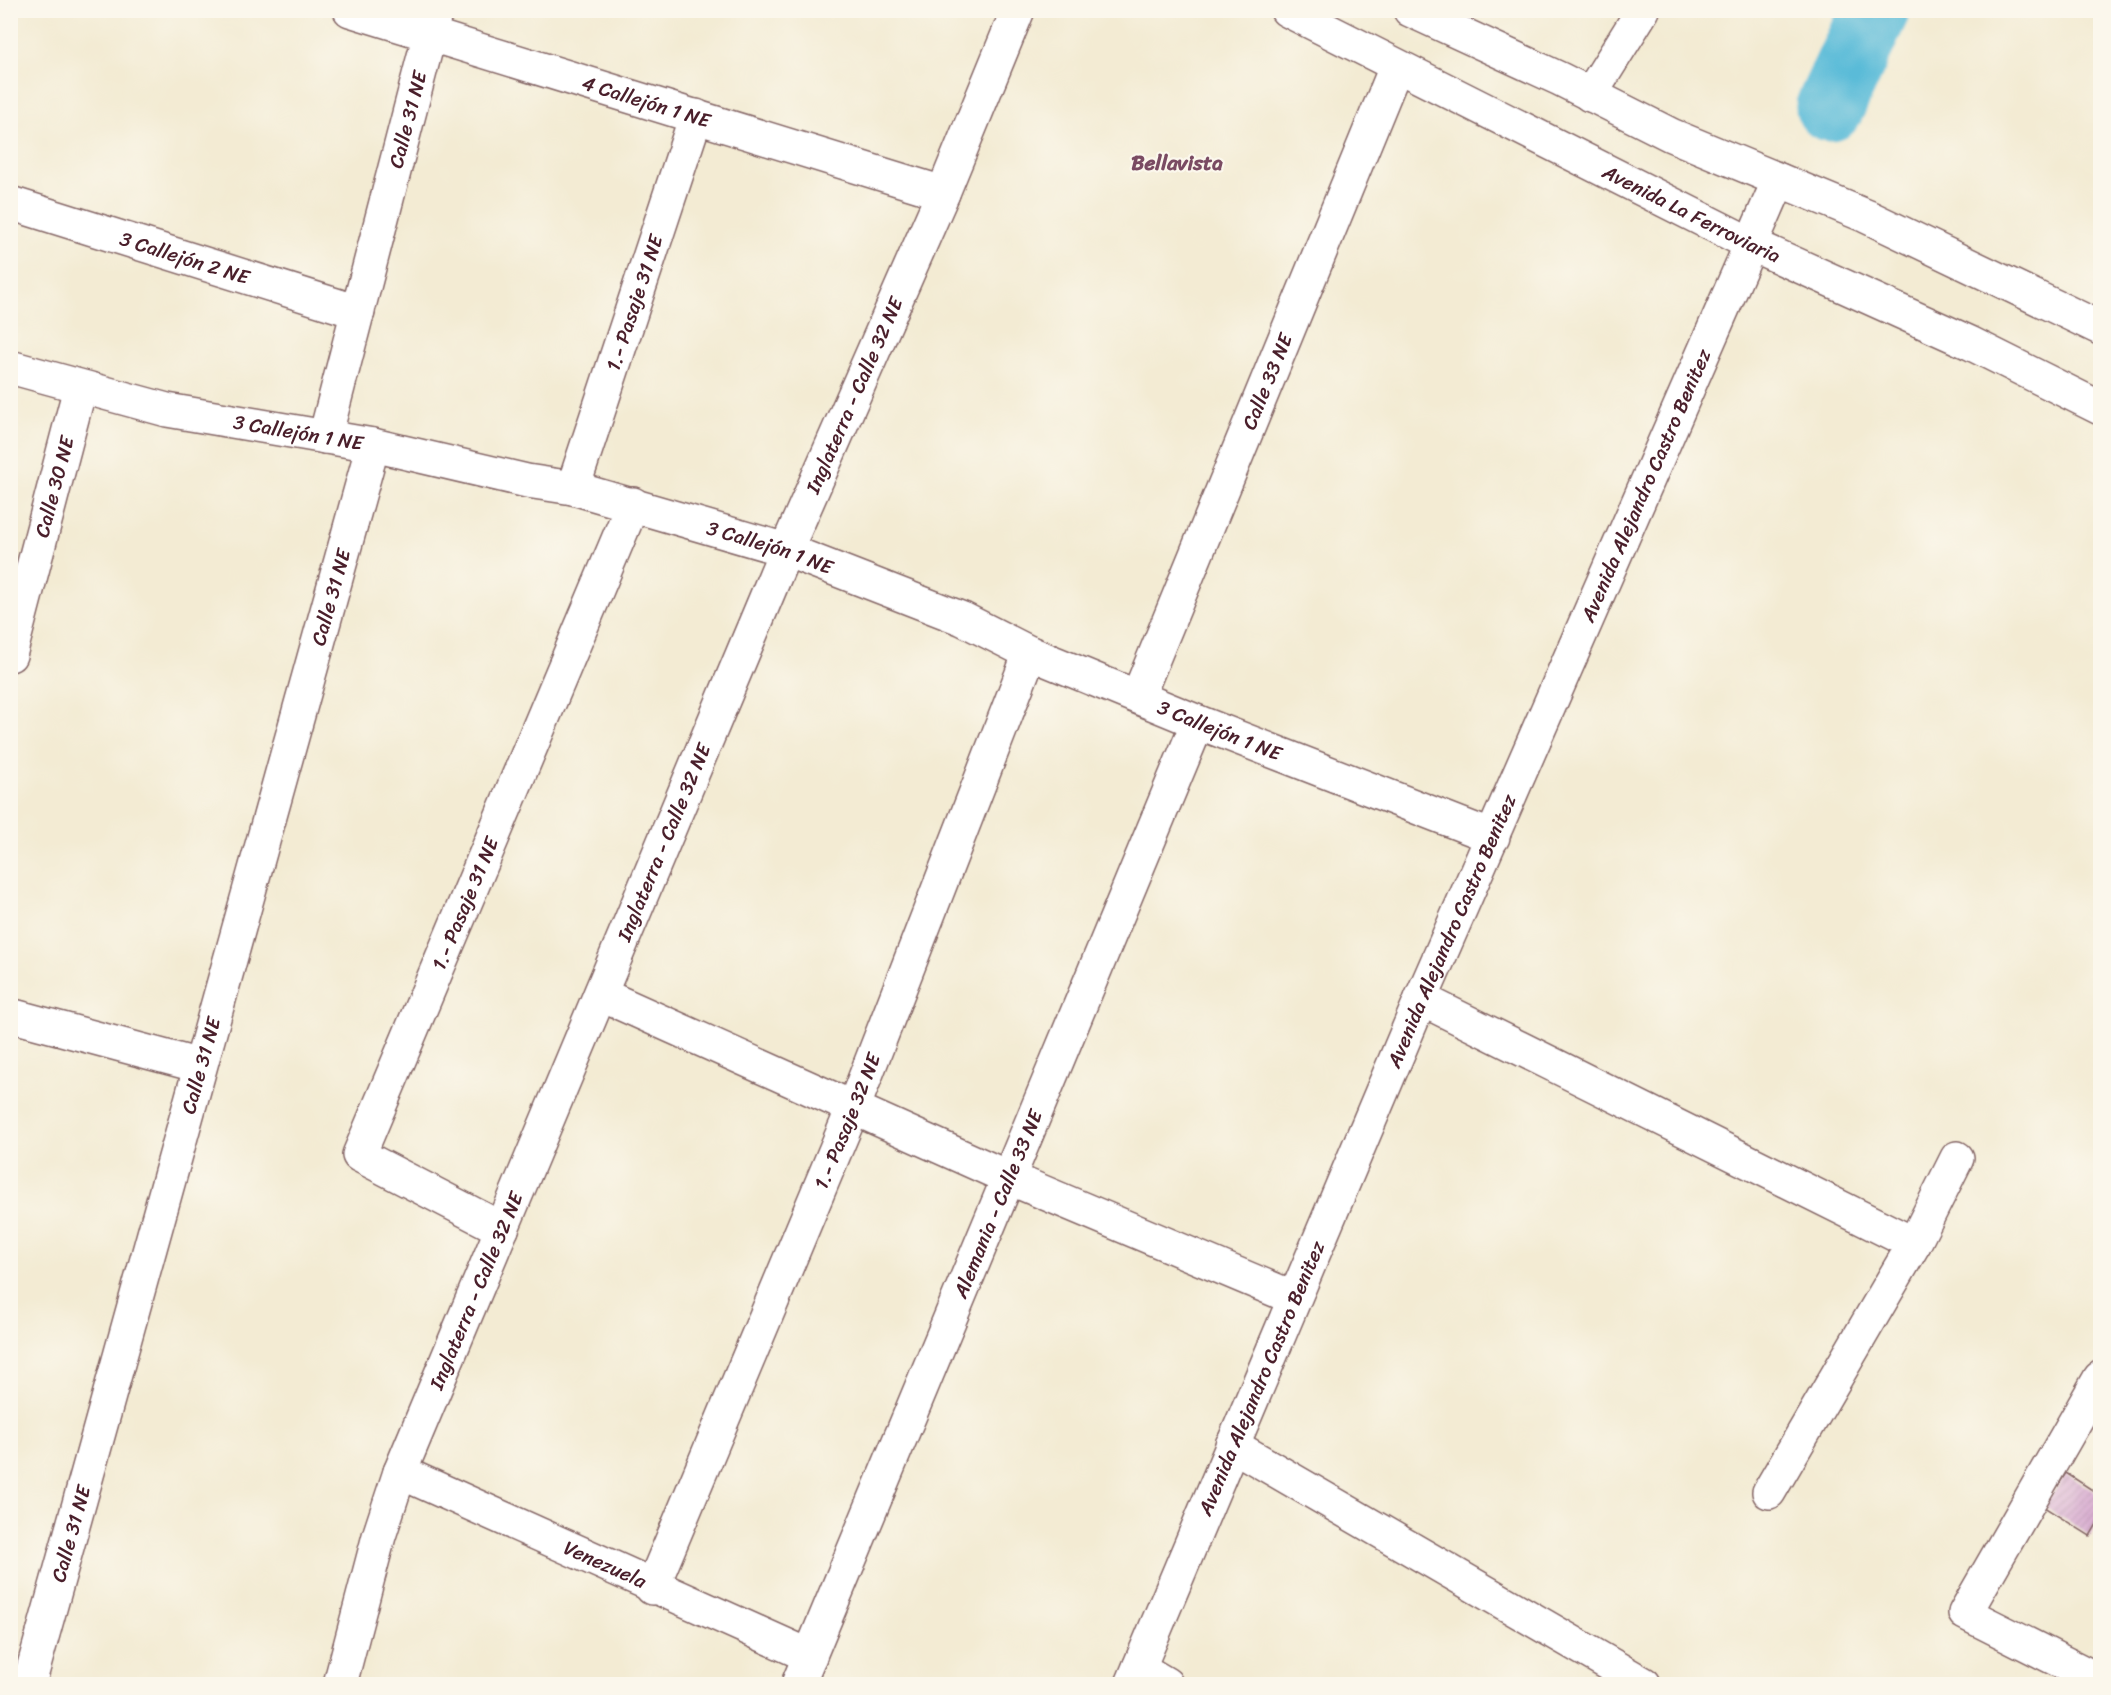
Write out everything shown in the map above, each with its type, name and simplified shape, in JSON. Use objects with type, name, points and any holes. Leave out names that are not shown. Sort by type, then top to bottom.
[{"type":"street","name":"4 Callejón 1 NE","points":[[350,10],[432,23],[696,116],[943,193]]},
{"type":"street","name":"Inglaterra - Calle 32 NE","points":[[340,1684],[379,1536],[400,1472],[602,995],[786,550],[943,193],[1018,10]]},
{"type":"street","name":"Avenida La Ferroviaria","points":[[1287,10],[1396,67],[1753,245],[1970,343],[2100,408]]},
{"type":"street","points":[[1410,10],[1671,135],[1866,216],[2100,328]]},
{"type":"street","points":[[1590,95],[1643,10]]},
{"type":"street","name":"Calle 31 NE","points":[[325,437],[432,23]]},
{"type":"street","name":"Calle 33 NE","points":[[1138,696],[1396,67]]},
{"type":"street","name":"1.- Pasaje 31 NE","points":[[573,488],[696,116]]},
{"type":"street","name":"Avenida Alejandro Castro Benitez","points":[[1135,1676],[1421,999],[1753,245],[1779,180]]},
{"type":"street","name":"3 Callejón 2 NE","points":[[10,203],[358,312]]},
{"type":"street","name":"3 Callejón 1 NE","points":[[10,367],[167,410],[373,446],[527,482],[573,488],[786,550],[963,619],[1030,653],[1198,722],[1493,837]]},
{"type":"street","name":"Calle 30 NE","points":[[10,655],[80,388]]},
{"type":"street","name":"Calle 31 NE","points":[[24,1676],[200,1066],[373,446]]},
{"type":"street","name":"1.- Pasaje 31 NE","points":[[502,1229],[359,1155],[633,504]]},
{"type":"street","name":"1.- Pasaje 32 NE","points":[[652,1587],[854,1106],[1030,653]]},
{"type":"street","name":"Alemania - Calle 33 NE","points":[[804,1670],[1198,722]]},
{"type":"street","points":[[602,995],[854,1106],[1007,1177],[1294,1298]]},
{"type":"street","points":[[1421,999],[1914,1244]]},
{"type":"street","points":[[10,1015],[200,1066]]},
{"type":"street","points":[[1769,1492],[1914,1244],[1957,1158]]},
{"type":"street","points":[[2100,1378],[1965,1613],[2100,1682]]},
{"type":"street","points":[[1232,1445],[1644,1684]]},
{"type":"street","name":"Venezuela","points":[[400,1472],[652,1587],[804,1670]]},
{"type":"street","points":[[1135,1676],[1166,1684]]},
{"type":"building","points":[[2066,1473],[2100,1495],[2100,1519],[2090,1536],[2044,1507]]},
{"type":"waterway","points":[[1830,107],[1875,10]]},
{"type":"district","name":"Bellavista","points":[[1177,163]]}]
